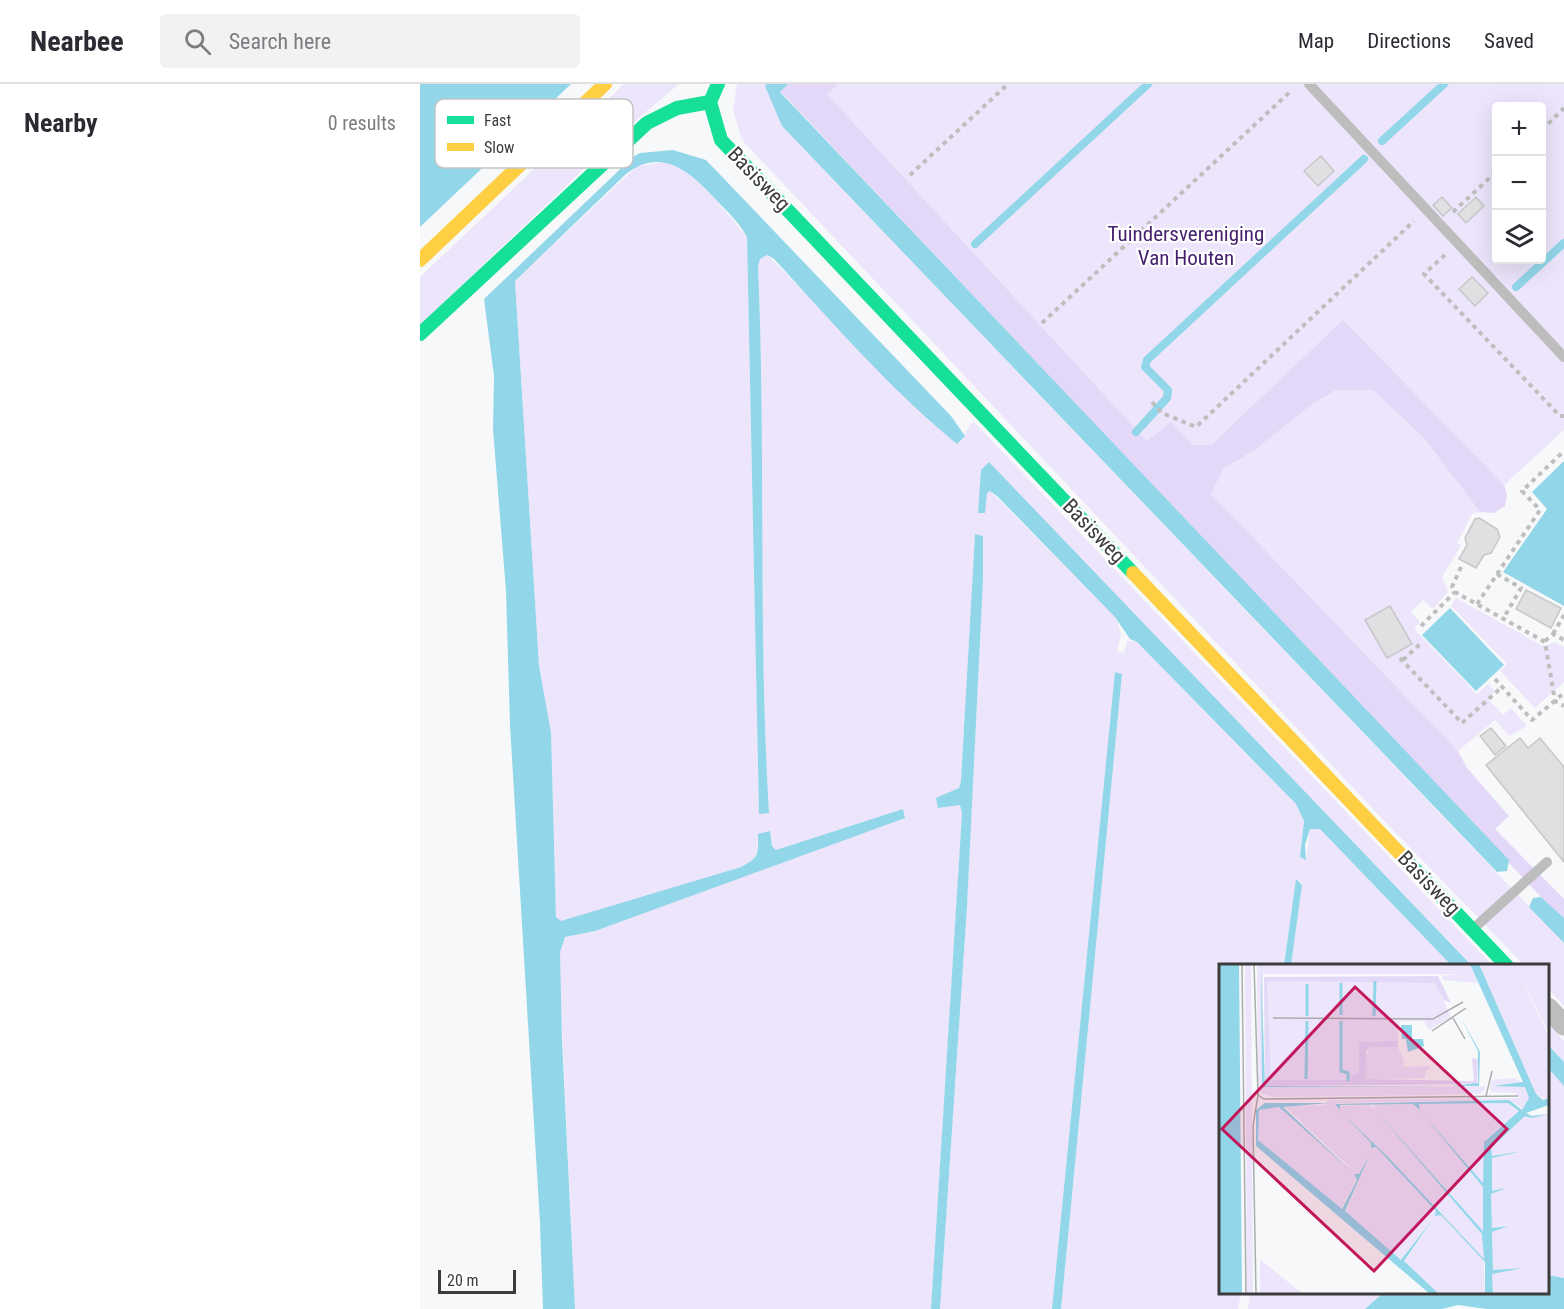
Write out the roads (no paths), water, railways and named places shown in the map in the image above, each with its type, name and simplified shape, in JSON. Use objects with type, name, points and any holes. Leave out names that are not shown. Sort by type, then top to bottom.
[{"type":"street","points":[[589,99],[605,84]]},
{"type":"street","points":[[633,136],[647,123],[677,108],[710,102],[718,84]]},
{"type":"street","name":"Basisweg","points":[[710,102],[721,140],[1505,964]]},
{"type":"street","points":[[420,260],[517,168]]},
{"type":"street","points":[[420,334],[597,168]]},
{"type":"street","points":[[1549,1009],[1564,1025]]},
{"type":"lane","points":[[1309,84],[1442,223],[1564,357]]},
{"type":"lane","points":[[1473,929],[1547,862]]},
{"type":"water","points":[[420,84],[571,84],[555,99],[435,99],[435,168],[482,168],[420,227]]},
{"type":"water","points":[[767,84],[788,84],[780,92],[1509,860],[1507,871],[1497,872],[782,126],[765,86]]},
{"type":"water","points":[[673,150],[706,160],[951,416],[965,436],[957,444],[932,423],[862,354],[774,259],[767,255],[760,259],[758,266],[762,403],[764,676],[769,813],[759,814],[747,237],[731,215],[689,174],[666,163],[653,162],[626,174],[515,281],[539,666],[551,732],[556,917],[561,921],[741,867],[757,854],[758,834],[770,831],[772,846],[776,850],[903,809],[905,818],[595,931],[565,937],[560,952],[562,1040],[575,1309],[543,1309],[540,1223],[510,725],[506,591],[493,429],[494,376],[484,299],[621,168],[633,168],[633,157],[640,153]]},
{"type":"water","points":[[1564,461],[1564,606],[1503,572],[1547,509],[1532,492]]},
{"type":"water","points":[[989,462],[1470,964],[1450,964],[1320,829],[1310,829],[1305,845],[1306,860],[1300,857],[1304,821],[1296,804],[1137,642],[1130,639],[1115,617],[997,496],[990,491],[987,493],[985,513],[978,513],[981,470]]},
{"type":"water","points":[[975,534],[983,536],[983,580],[967,907],[940,1309],[931,1309],[962,813],[960,805],[938,808],[936,798],[959,788],[961,781]]},
{"type":"water","points":[[1450,608],[1504,665],[1476,691],[1422,635]]},
{"type":"water","points":[[1115,672],[1122,674],[1061,1309],[1052,1309]]},
{"type":"water","points":[[1296,879],[1302,885],[1291,964],[1284,964]]},
{"type":"water","points":[[1541,897],[1564,918],[1564,943],[1529,907],[1533,898]]},
{"type":"water","points":[[1549,1046],[1564,1062],[1564,1086],[1549,1069]]},
{"type":"water","points":[[1549,1275],[1564,1278],[1564,1309],[1487,1309],[1458,1305],[1442,1309],[1365,1309],[1382,1294],[1549,1294]]},
{"type":"waterway","points":[[975,244],[1148,84]]},
{"type":"waterway","points":[[1382,141],[1444,84]]},
{"type":"waterway","points":[[1136,432],[1167,398],[1168,390],[1145,367],[1147,360],[1364,159]]},
{"type":"waterway","points":[[1516,287],[1564,243]]},
{"type":"park label","name":"Tuindersvereniging Van Houten","points":[[1186,246]]}]
